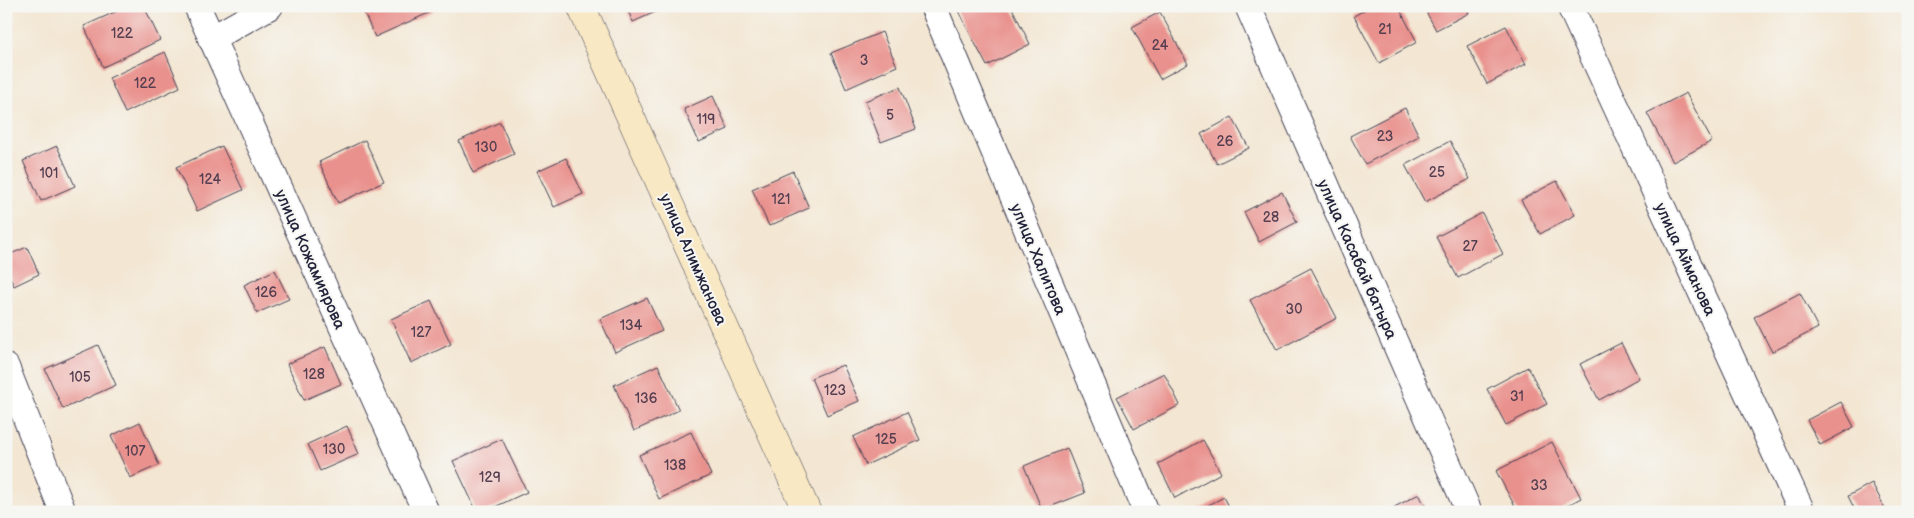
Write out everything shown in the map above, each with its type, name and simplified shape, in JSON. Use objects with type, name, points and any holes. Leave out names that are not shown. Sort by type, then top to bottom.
[{"type":"street","name":"улица Кожамиярова","points":[[197,6],[426,512]]},
{"type":"street","points":[[211,38],[270,6]]},
{"type":"street","name":"улица Алимжанова","points":[[581,6],[807,512]]},
{"type":"street","name":"улица Халитова","points":[[933,6],[1146,512]]},
{"type":"street","name":"улица Касабай батыра","points":[[1248,6],[1469,512]]},
{"type":"street","name":"улица Айманова","points":[[1570,6],[1802,512]]},
{"type":"street","points":[[6,367],[62,512]]},
{"type":"building","points":[[128,6],[144,6],[160,40],[103,67],[84,26]]},
{"type":"building","points":[[361,6],[430,6],[433,11],[375,37]]},
{"type":"building","points":[[626,6],[669,6],[633,22]]},
{"type":"building","points":[[1011,6],[1030,44],[987,66],[956,7]]},
{"type":"building","points":[[1371,6],[1398,6],[1417,42],[1379,63],[1354,16]]},
{"type":"building","points":[[1423,6],[1465,6],[1469,13],[1436,30]]},
{"type":"building","points":[[1160,12],[1188,64],[1160,79],[1132,27]]},
{"type":"building","points":[[1506,26],[1526,64],[1487,84],[1467,46]]},
{"type":"building","points":[[882,32],[897,66],[846,89],[831,53]]},
{"type":"building","points":[[165,52],[180,87],[125,113],[109,78]]},
{"type":"building","points":[[900,87],[916,129],[881,142],[865,101]]},
{"type":"building","points":[[1686,93],[1712,141],[1673,162],[1647,113]]},
{"type":"building","points":[[713,96],[728,129],[699,142],[684,109]]},
{"type":"building","points":[[1405,108],[1419,136],[1365,164],[1350,136]]},
{"type":"building","points":[[1232,117],[1249,148],[1217,164],[1201,134]]},
{"type":"building","points":[[500,122],[514,154],[473,173],[459,141]]},
{"type":"building","points":[[365,140],[384,182],[338,203],[319,162]]},
{"type":"building","points":[[1450,141],[1470,179],[1425,202],[1405,165]]},
{"type":"building","points":[[57,146],[75,186],[41,201],[23,161]]},
{"type":"building","points":[[222,146],[243,190],[197,211],[176,167]]},
{"type":"building","points":[[566,158],[583,194],[554,207],[537,171]]},
{"type":"building","points":[[793,171],[809,208],[769,226],[752,189]]},
{"type":"building","points":[[1557,181],[1575,215],[1540,234],[1521,200]]},
{"type":"building","points":[[1282,192],[1297,222],[1259,242],[1244,212]]},
{"type":"building","points":[[1482,213],[1503,254],[1458,278],[1436,237]]},
{"type":"building","points":[[27,247],[39,274],[14,286],[6,269],[6,256]]},
{"type":"building","points":[[1311,268],[1337,318],[1277,350],[1250,300]]},
{"type":"building","points":[[275,270],[289,299],[257,313],[244,285]]},
{"type":"building","points":[[1800,293],[1818,328],[1772,352],[1754,317]]},
{"type":"building","points":[[647,298],[662,331],[615,352],[600,319]]},
{"type":"building","points":[[431,301],[451,344],[411,363],[391,319]]},
{"type":"building","points":[[1621,343],[1639,378],[1599,400],[1580,364]]},
{"type":"building","points":[[98,345],[116,385],[63,409],[45,369]]},
{"type":"building","points":[[325,347],[341,384],[304,400],[287,364]]},
{"type":"building","points":[[658,365],[679,410],[634,431],[614,385]]},
{"type":"building","points":[[843,365],[859,401],[827,415],[811,378]]},
{"type":"building","points":[[1528,367],[1547,404],[1506,425],[1487,389]]},
{"type":"building","points":[[1164,373],[1180,405],[1134,429],[1117,397]]},
{"type":"building","points":[[1841,402],[1854,427],[1820,445],[1807,420]]},
{"type":"building","points":[[907,412],[920,440],[866,465],[853,437]]},
{"type":"building","points":[[140,422],[159,465],[130,478],[111,436]]},
{"type":"building","points":[[347,426],[359,454],[320,471],[308,444]]},
{"type":"building","points":[[691,432],[711,475],[659,499],[639,455]]},
{"type":"building","points":[[502,439],[527,492],[484,512],[477,512],[453,461]]},
{"type":"building","points":[[1203,440],[1221,473],[1175,498],[1158,464]]},
{"type":"building","points":[[1552,442],[1581,498],[1555,512],[1518,512],[1496,471]]},
{"type":"building","points":[[1067,448],[1085,493],[1042,510],[1024,466]]},
{"type":"building","points":[[1872,483],[1887,512],[1856,512],[1848,496]]},
{"type":"building","points":[[1419,494],[1428,512],[1385,512]]},
{"type":"building","points":[[1224,497],[1232,512],[1195,512]]}]
